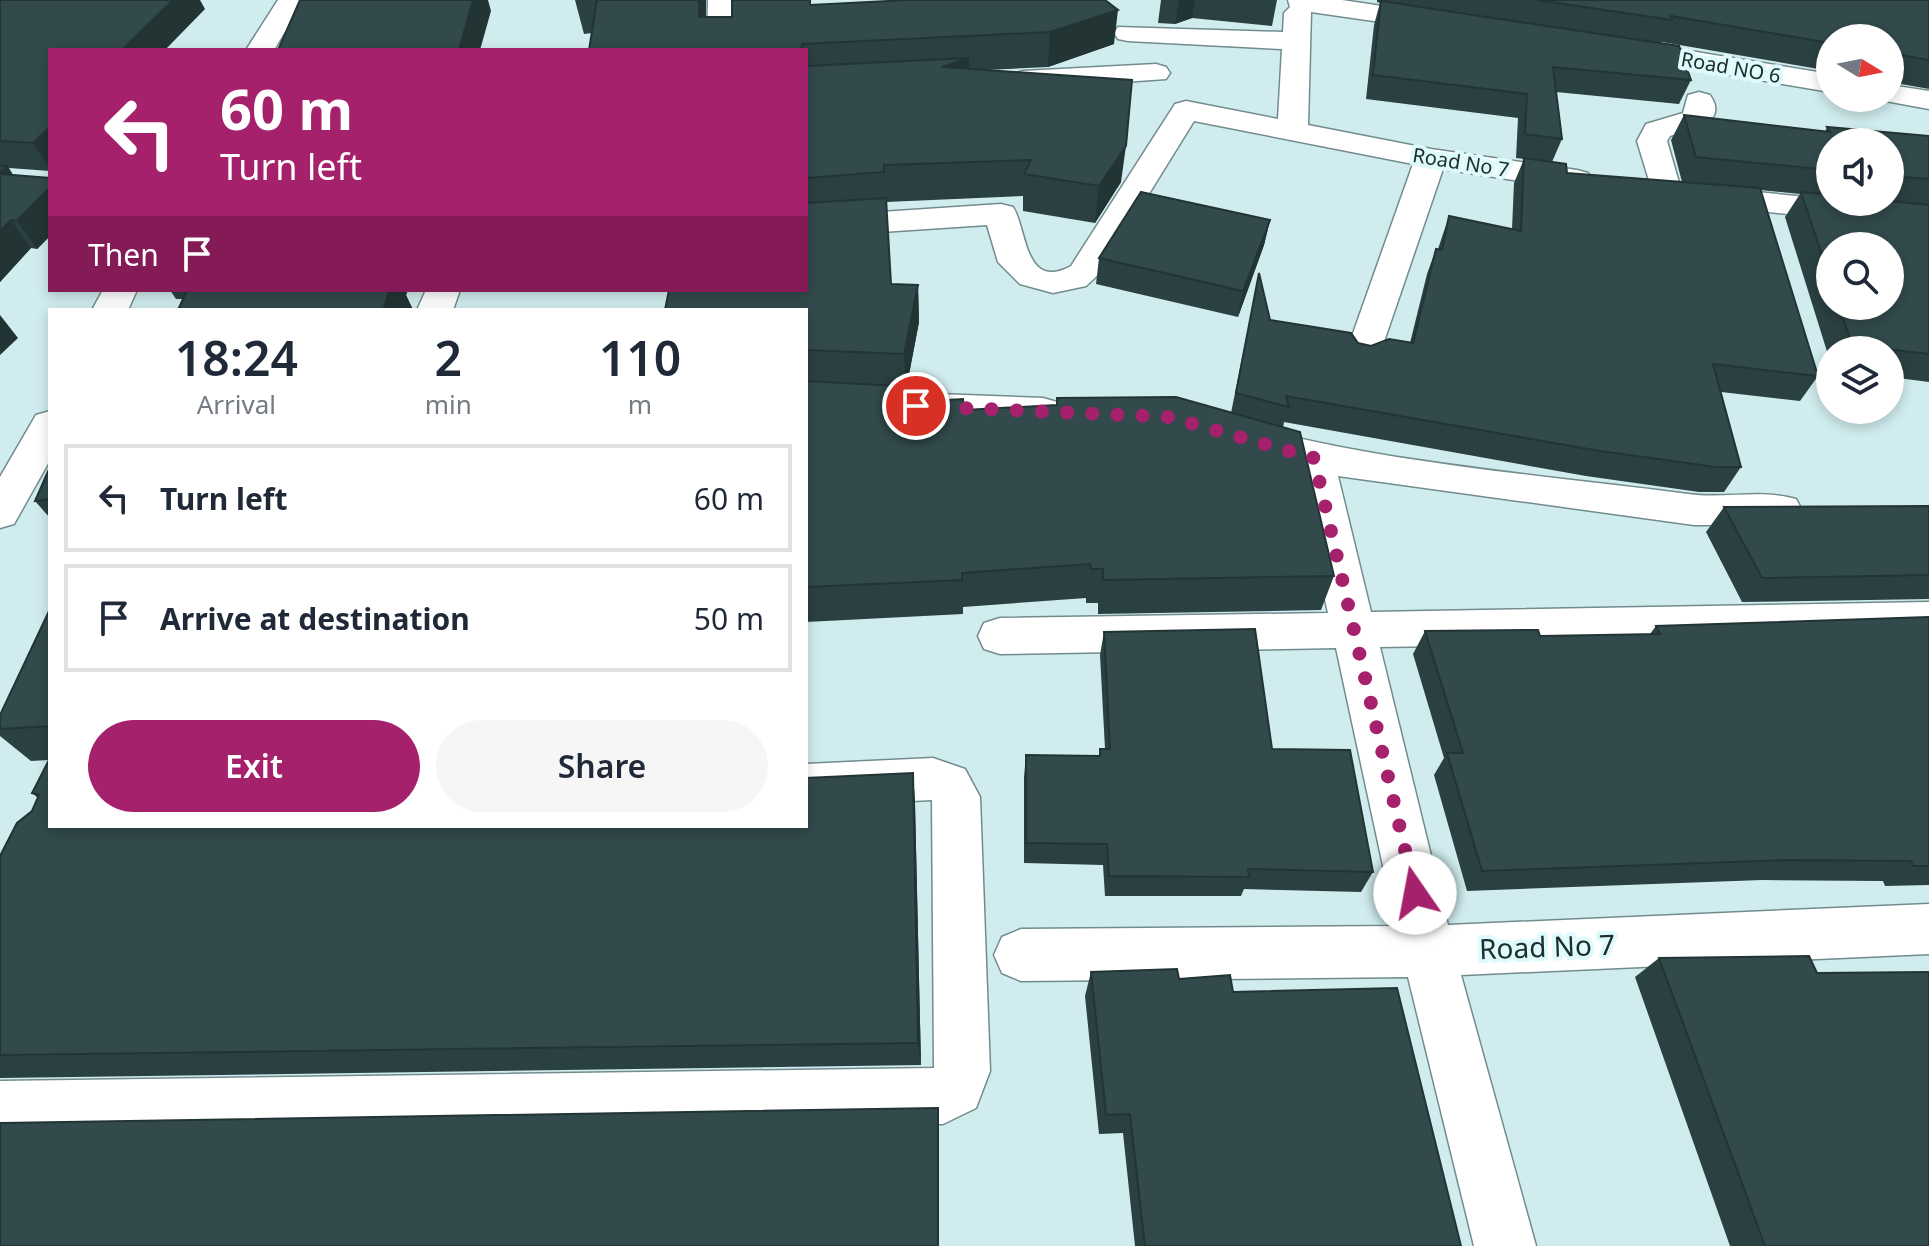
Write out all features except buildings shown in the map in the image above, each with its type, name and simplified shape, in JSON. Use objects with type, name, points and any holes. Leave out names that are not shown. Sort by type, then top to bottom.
[{"type":"street","points":[[721,0],[721,48]]},
{"type":"street","points":[[1293,130],[1295,41],[1300,1],[1467,27]]},
{"type":"street","points":[[262,48],[299,5]]},
{"type":"street","points":[[808,227],[1001,214],[1010,254],[1023,271],[1052,284],[1071,282],[1083,273],[1186,110],[1117,25],[1295,41]]},
{"type":"street","name":"Road NO 6","points":[[1589,44],[1816,81]]},
{"type":"street","points":[[997,81],[1156,73]]},
{"type":"street","points":[[1904,96],[1929,100]]},
{"type":"street","points":[[1666,193],[1652,141],[1657,130],[1698,118],[1699,101]]},
{"type":"street","name":"Road No 7","points":[[1186,110],[1431,158],[1603,184]]},
{"type":"street","points":[[1363,356],[1431,158]]},
{"type":"street","points":[[1635,188],[1765,218],[1929,219]]},
{"type":"street","points":[[808,402],[1076,413]]},
{"type":"street","points":[[0,513],[48,429]]},
{"type":"street","points":[[1212,429],[1314,458],[1694,510],[1799,510]]},
{"type":"street","points":[[1314,458],[1428,951],[1505,1246]]},
{"type":"street","points":[[1000,636],[1929,620]]},
{"type":"street","points":[[0,1110],[943,1096],[956,1088],[962,1071],[956,797],[948,784],[933,779],[808,785]]},
{"type":"street","name":"Road No 7","points":[[1021,955],[1428,951],[1929,929]]},
{"type":"route","points":[[916,406],[1169,417],[1314,458],[1415,893]]}]
